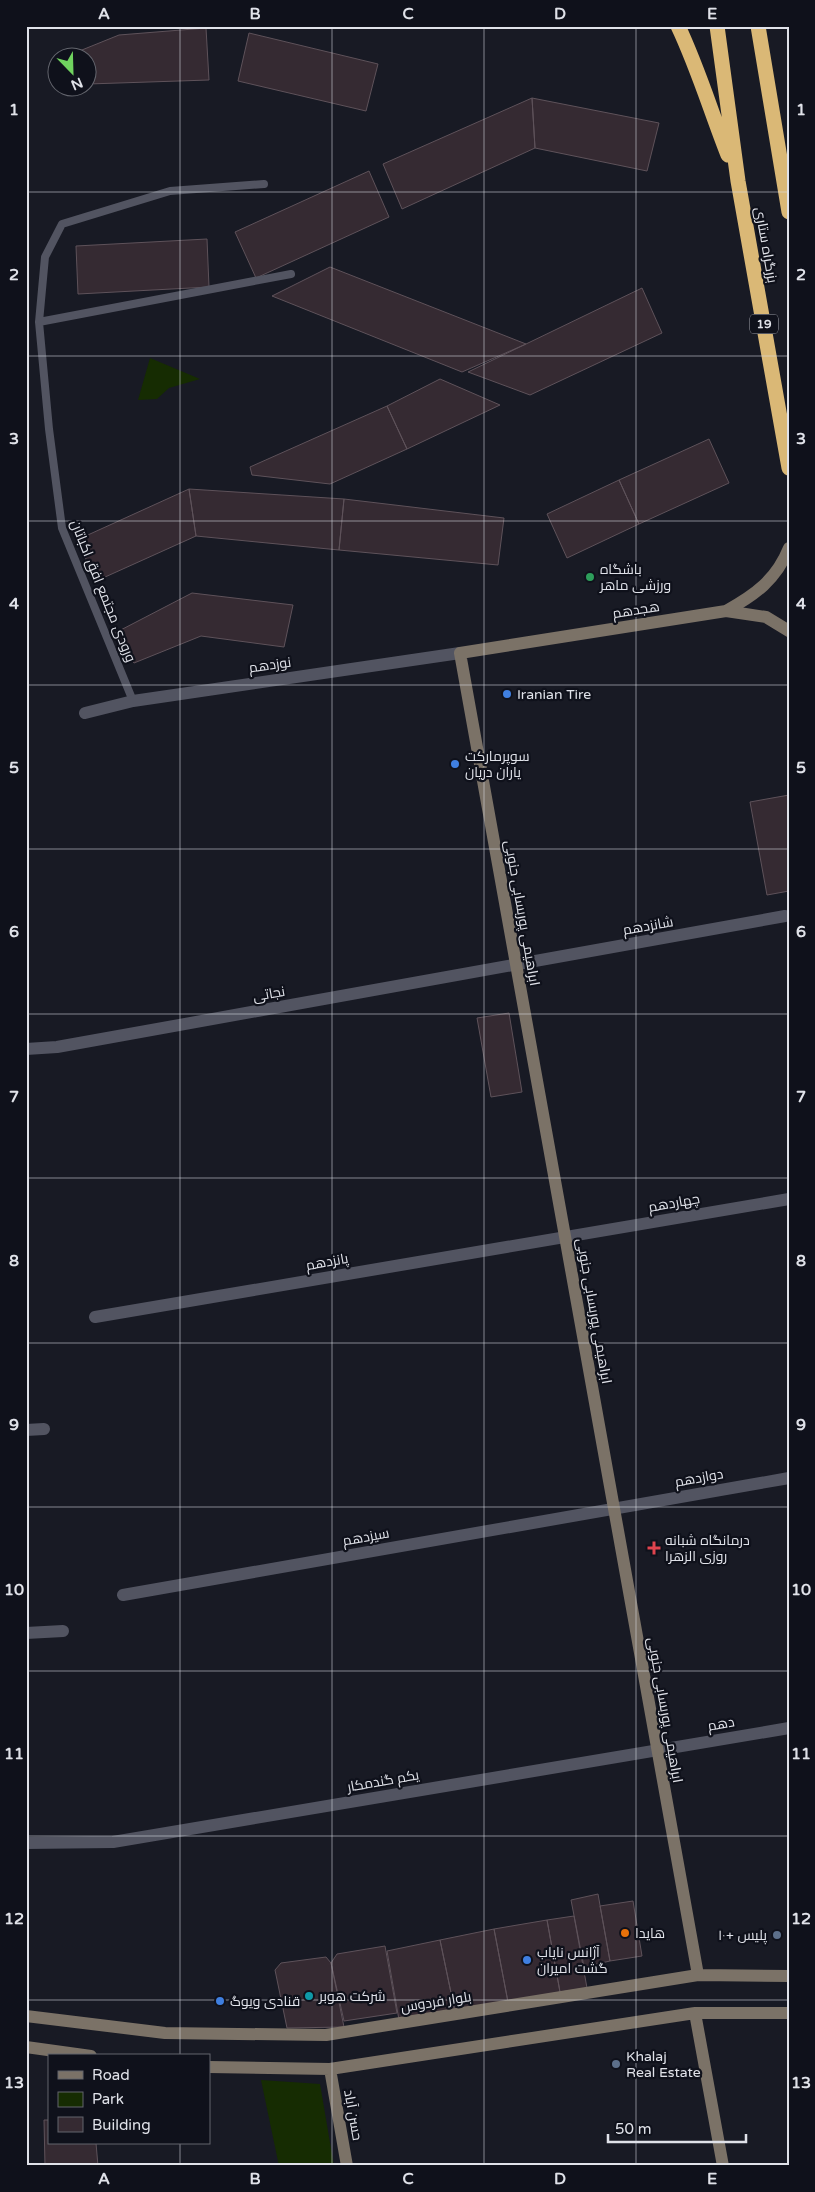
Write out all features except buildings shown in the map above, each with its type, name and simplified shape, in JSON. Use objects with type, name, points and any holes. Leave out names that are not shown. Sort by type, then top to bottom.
[{"type":"highway","points":[[678,26],[694,59],[738,181]]},
{"type":"highway","name":"بزرگراه ستاری","points":[[717,26],[738,181],[789,468]]},
{"type":"highway","name":"بزرگراه ستاری","points":[[758,26],[789,212]]},
{"type":"street","name":"هجدهم","points":[[460,653],[726,611],[753,596],[767,583],[784,559],[789,548]]},
{"type":"street","points":[[726,611],[766,617],[789,631]]},
{"type":"street","name":"نوزدهم","points":[[85,712],[134,701],[460,653]]},
{"type":"street","name":"ابراهیمی پوربسابی جنوبی","points":[[460,653],[698,1975]]},
{"type":"street","name":"شانزدهم","points":[[516,965],[785,916]]},
{"type":"street","name":"نجاتی","points":[[26,1049],[57,1047],[516,965]]},
{"type":"street","name":"چهاردهم","points":[[565,1237],[789,1199]]},
{"type":"street","name":"پانزدهم","points":[[95,1317],[565,1237]]},
{"type":"street","points":[[26,1430],[44,1429]]},
{"type":"street","name":"دوازدهم","points":[[614,1508],[789,1478]]},
{"type":"street","name":"سیزدهم","points":[[123,1596],[614,1508]]},
{"type":"street","points":[[26,1632],[63,1631]]},
{"type":"street","name":"دهم","points":[[657,1750],[789,1728]]},
{"type":"street","name":"یکم گندمکار","points":[[26,1843],[113,1842],[657,1750]]},
{"type":"street","name":"بلوار فردوس","points":[[26,2016],[165,2033],[326,2035],[698,1975],[789,1976]]},
{"type":"street","points":[[695,2013],[723,2166]]},
{"type":"street","points":[[210,2067],[330,2070],[695,2013],[789,2013]]},
{"type":"street","points":[[26,2047],[77,2054]]},
{"type":"street","name":"حسن آباد","points":[[330,2070],[347,2166]]},
{"type":"lane","name":"ورودی مجتمع افق اکباتان","points":[[134,701],[62,528],[48,429],[39,322],[45,257],[62,224],[170,191],[264,184]]},
{"type":"lane","points":[[39,322],[291,274]]},
{"type":"green space","points":[[150,358],[200,379],[169,388],[157,399],[138,400]]},
{"type":"green space","points":[[261,2080],[320,2084],[334,2166],[279,2166]]},
{"type":"place","name":"باشگاه ورزشی ماهر","points":[[590,577]]},
{"type":"place","name":"Iranian Tire","points":[[507,694]]},
{"type":"place","name":"سوپرمارکت یاران دریان","points":[[455,764]]},
{"type":"place","name":"درمانگاه شبانه روزی الزهرا","points":[[654,1548]]},
{"type":"place","name":"هایدا","points":[[625,1933]]},
{"type":"place","name":"پلیس +۱۰","points":[[777,1935]]},
{"type":"place","name":"آژانس نایاب گشت امیران","points":[[527,1960]]},
{"type":"place","name":"شرکت هوبر","points":[[309,1996]]},
{"type":"place","name":"قنادی ویوگ","points":[[220,2001]]},
{"type":"place","name":"Khalaj Real Estate","points":[[616,2064]]}]
